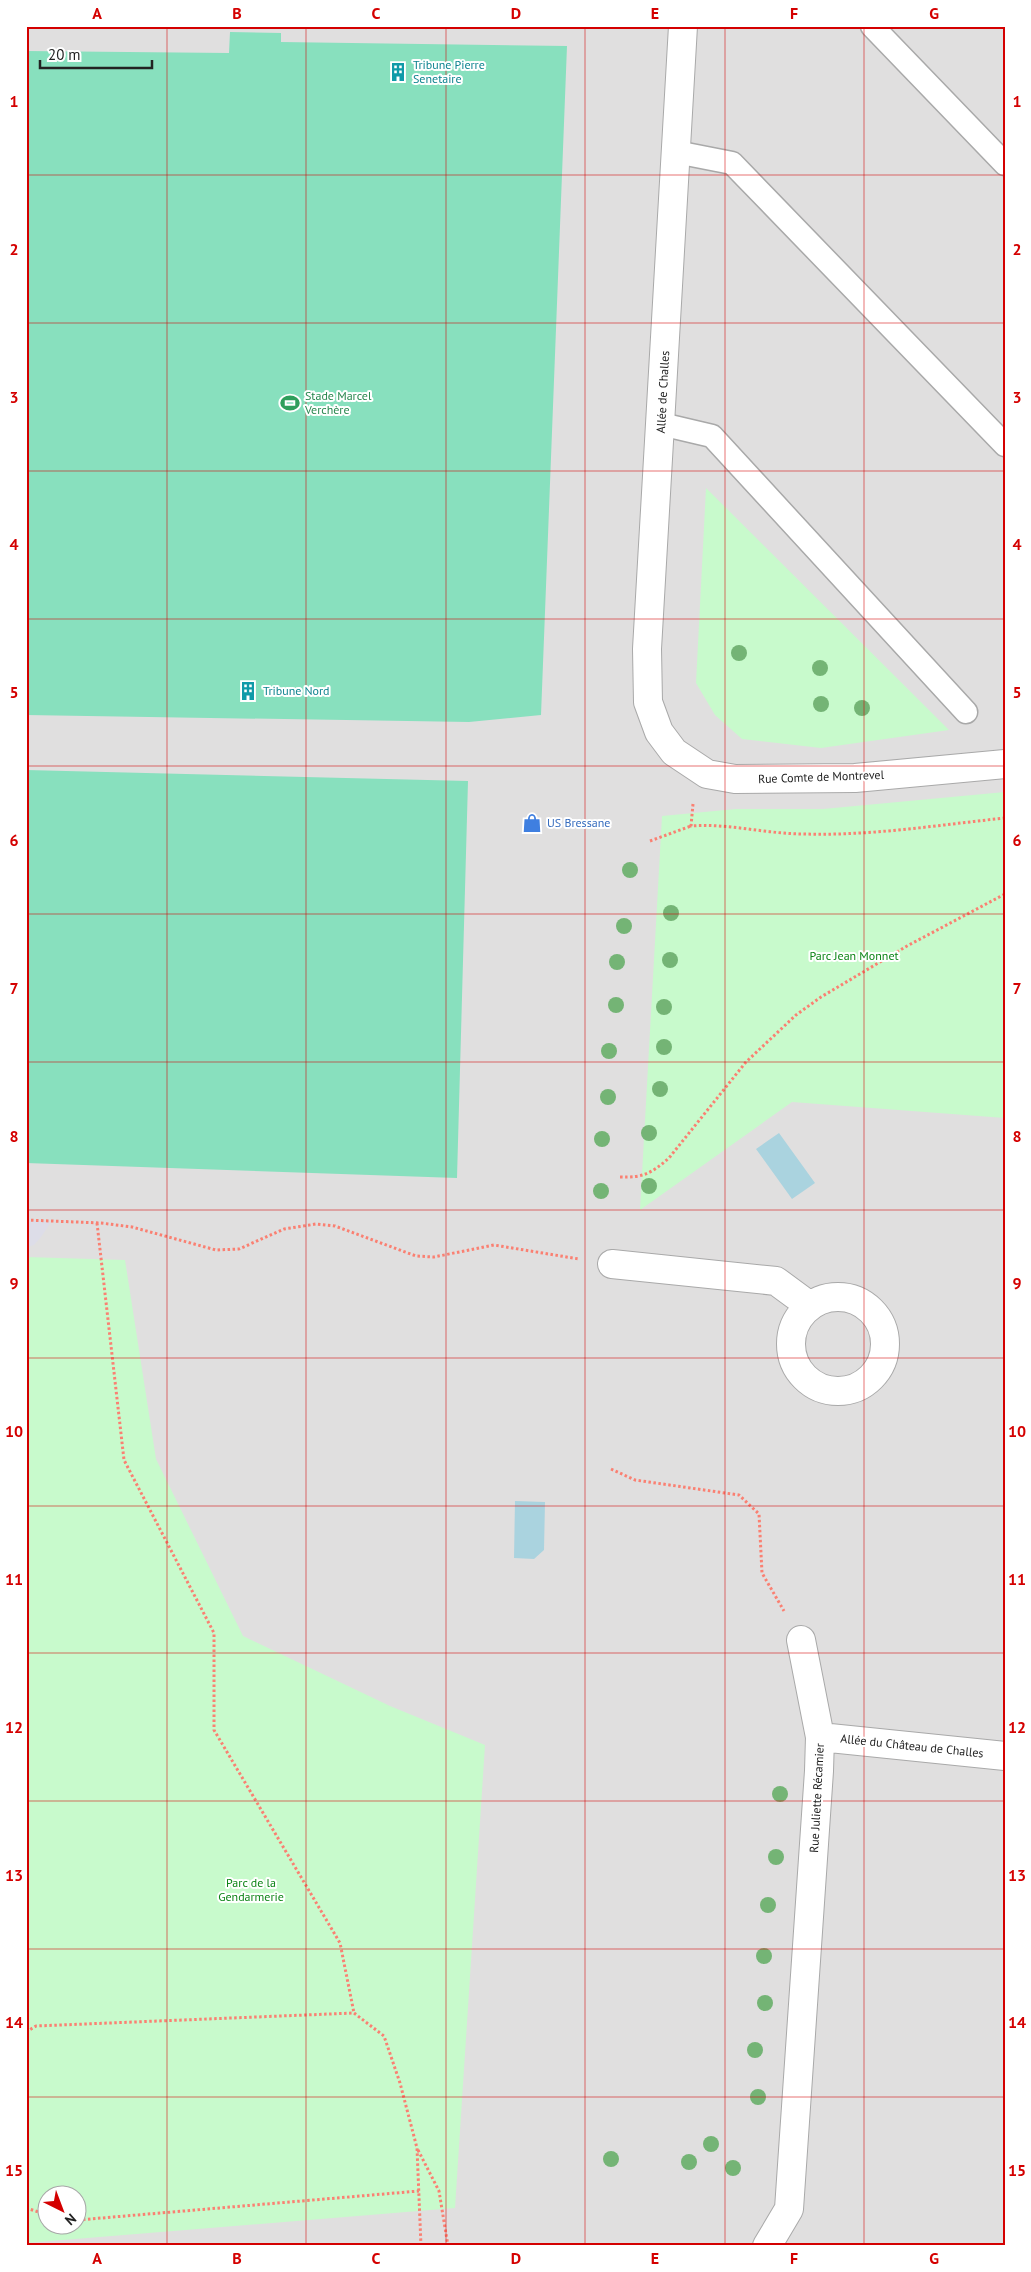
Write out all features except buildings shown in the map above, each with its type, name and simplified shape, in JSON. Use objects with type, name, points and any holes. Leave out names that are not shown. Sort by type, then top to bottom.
[{"type":"street","name":"Allée de Challes","points":[[674,752],[659,732],[648,702],[647,650],[683,26]]},
{"type":"street","name":"Rue Comte de Montrevel","points":[[674,752],[707,774],[735,780],[855,778],[1005,764]]},
{"type":"street","points":[[612,1264],[776,1281],[810,1306]]},
{"type":"street","name":"Rue Juliette Récamier","points":[[767,2246],[789,2209],[820,1771],[820,1737],[801,1640]]},
{"type":"street","name":"Allée du Château de Challes","points":[[820,1737],[1005,1756]]},
{"type":"lane","points":[[872,26],[1005,164]]},
{"type":"lane","points":[[676,152],[732,163],[1005,445]]},
{"type":"lane","points":[[661,424],[712,436],[966,712]]},
{"type":"path","points":[[691,826],[693,796],[707,774]]},
{"type":"path","points":[[650,841],[691,826],[705,825],[770,833],[862,834],[1005,818]]},
{"type":"path","points":[[620,1177],[638,1178],[656,1169],[669,1158],[746,1062],[796,1015],[821,997],[907,946],[1005,894]]},
{"type":"path","points":[[26,1220],[97,1223],[132,1227],[216,1250],[239,1249],[284,1229],[316,1224],[334,1226],[416,1256],[434,1257],[494,1245],[612,1264]]},
{"type":"path","points":[[97,1223],[124,1460],[214,1633],[214,1730],[340,1943],[354,2013]]},
{"type":"path","points":[[611,1469],[635,1480],[738,1495],[758,1514],[762,1573],[801,1640]]},
{"type":"path","points":[[26,2032],[36,2026],[354,2013],[384,2036],[400,2083],[417,2148],[421,2246]]},
{"type":"path","points":[[417,2148],[439,2191],[448,2246]]},
{"type":"path","points":[[88,2219],[419,2191]]},
{"type":"path","points":[[26,2208],[38,2212]]},
{"type":"shaded area","points":[[26,26],[1005,26],[1005,2246],[26,2246]]},
{"type":"shaded area","points":[[26,1220],[51,1222],[34,1245],[26,1247]]},
{"type":"green space","name":"Stade Marcel Verchère","points":[[230,32],[281,33],[281,42],[567,46],[541,715],[469,722],[26,715],[26,51],[229,53]]},
{"type":"green space","points":[[706,488],[949,730],[821,748],[742,739],[715,715],[696,683]]},
{"type":"green space","points":[[26,770],[468,781],[457,1178],[26,1163]]},
{"type":"green space","name":"Parc Jean Monnet","points":[[1005,792],[1005,1118],[792,1102],[640,1210],[662,816],[736,809],[823,809]]},
{"type":"green space","name":"Parc de la Gendarmerie","points":[[26,1257],[125,1260],[156,1459],[243,1636],[390,1706],[485,1745],[455,2208],[26,2243]]},
{"type":"water","points":[[779,1133],[815,1183],[792,1199],[756,1149]]},
{"type":"water","points":[[515,1501],[545,1502],[544,1550],[534,1559],[514,1558]]},
{"type":"place","name":"Tribune Pierre Senetaire","points":[[398,72]]},
{"type":"place","name":"Stade Marcel Verchère","points":[[290,403]]},
{"type":"place","name":"Tribune Nord","points":[[248,691]]},
{"type":"place","name":"US Bressane","points":[[532,823]]}]
